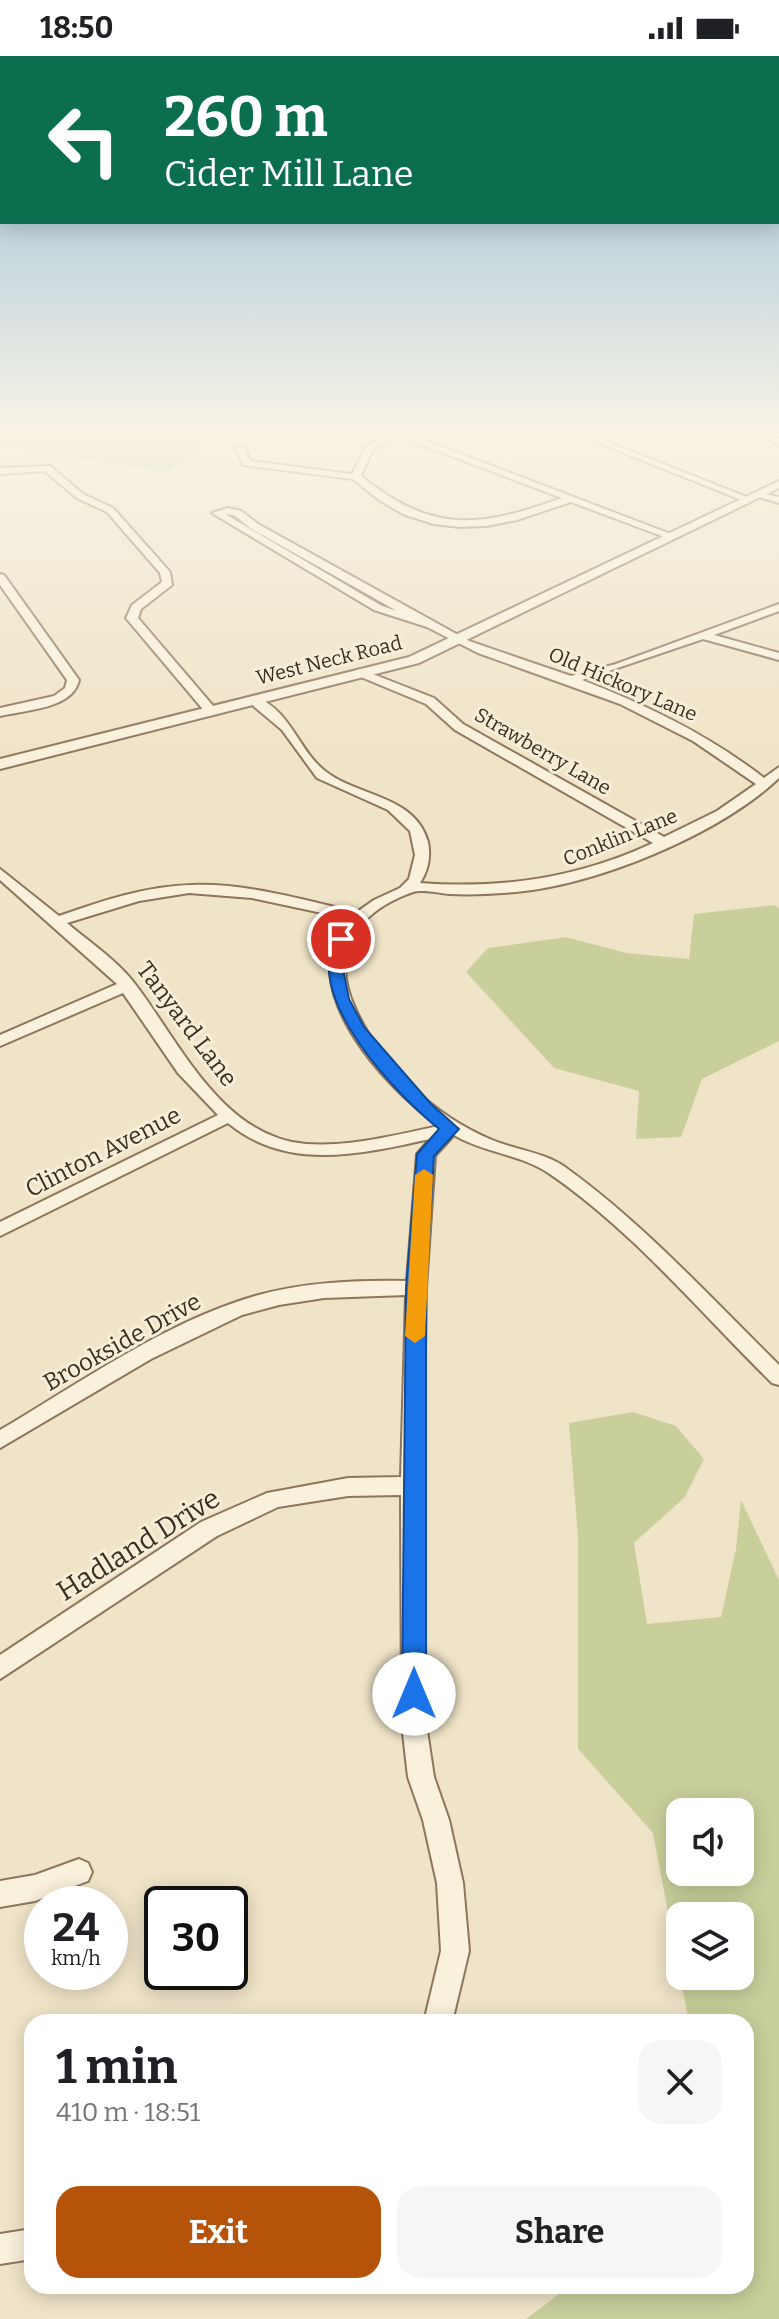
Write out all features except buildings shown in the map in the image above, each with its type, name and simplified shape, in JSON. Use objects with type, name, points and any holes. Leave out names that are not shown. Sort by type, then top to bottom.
[{"type":"street","points":[[134,538],[165,572],[168,583],[136,607],[132,618],[210,710]]},
{"type":"street","points":[[259,538],[378,608],[431,625]]},
{"type":"street","points":[[273,538],[431,625]]},
{"type":"street","name":"West Neck Road","points":[[0,764],[414,660],[668,538]]},
{"type":"street","points":[[0,577],[73,680],[71,690],[58,699],[0,712]]},
{"type":"street","points":[[0,599],[14,597]]},
{"type":"street","points":[[571,680],[704,636],[779,607]]},
{"type":"street","name":"Old Hickory Lane","points":[[431,625],[454,641],[571,680],[723,751],[765,785]]},
{"type":"street","points":[[704,636],[779,657]]},
{"type":"street","name":"Strawberry Lane","points":[[360,673],[430,701],[459,727],[664,843]]},
{"type":"street","points":[[254,700],[290,731],[309,763],[323,776],[395,809],[412,825],[422,843],[423,862],[411,887],[358,917],[341,939],[335,964],[341,999],[357,1029],[385,1066],[431,1114],[450,1129],[555,1169],[619,1221],[779,1377]]},
{"type":"street","name":"Conklin Lane","points":[[411,887],[488,892],[559,884],[664,843],[749,799],[779,771]]},
{"type":"street","name":"Tanyard Lane","points":[[0,873],[8,890],[59,921],[128,985],[183,1068],[227,1117],[261,1141],[297,1150],[363,1146],[450,1129]]},
{"type":"street","points":[[59,921],[115,901],[191,889],[249,894],[358,917]]},
{"type":"street","points":[[0,1041],[128,985]]},
{"type":"street","name":"Clinton Avenue","points":[[0,1230],[227,1117]]},
{"type":"street","points":[[440,2014],[455,1951],[450,1883],[436,1820],[421,1777],[414,1724],[412,1486],[416,1288],[426,1154],[450,1129]]},
{"type":"street","name":"Brookside Drive","points":[[0,1440],[183,1333],[237,1309],[294,1295],[355,1287],[416,1288]]},
{"type":"street","name":"Hadland Drive","points":[[0,1668],[209,1529],[275,1499],[348,1487],[412,1486]]},
{"type":"street","points":[[0,1894],[35,1888],[79,1872]]},
{"type":"street","points":[[0,2249],[24,2245]]},
{"type":"green space","points":[[775,905],[779,909],[779,1041],[702,1079],[681,1137],[636,1139],[639,1091],[554,1068],[466,972],[488,948],[566,937],[626,953],[689,959],[694,914]]},
{"type":"green space","points":[[633,1412],[676,1426],[704,1459],[685,1497],[634,1543],[647,1624],[721,1617],[736,1549],[741,1500],[779,1580],[779,2319],[526,2319],[559,2294],[754,2294],[754,2014],[687,2014],[683,1990],[754,1990],[754,1902],[666,1902],[653,1833],[578,1749],[578,1538],[569,1423]]},
{"type":"slow traffic","points":[[415,1336],[424,1175]]},
{"type":"route","points":[[341,939],[335,964],[341,999],[357,1029],[385,1066],[431,1114],[450,1129],[426,1154],[416,1288],[412,1486],[414,1694]]}]
